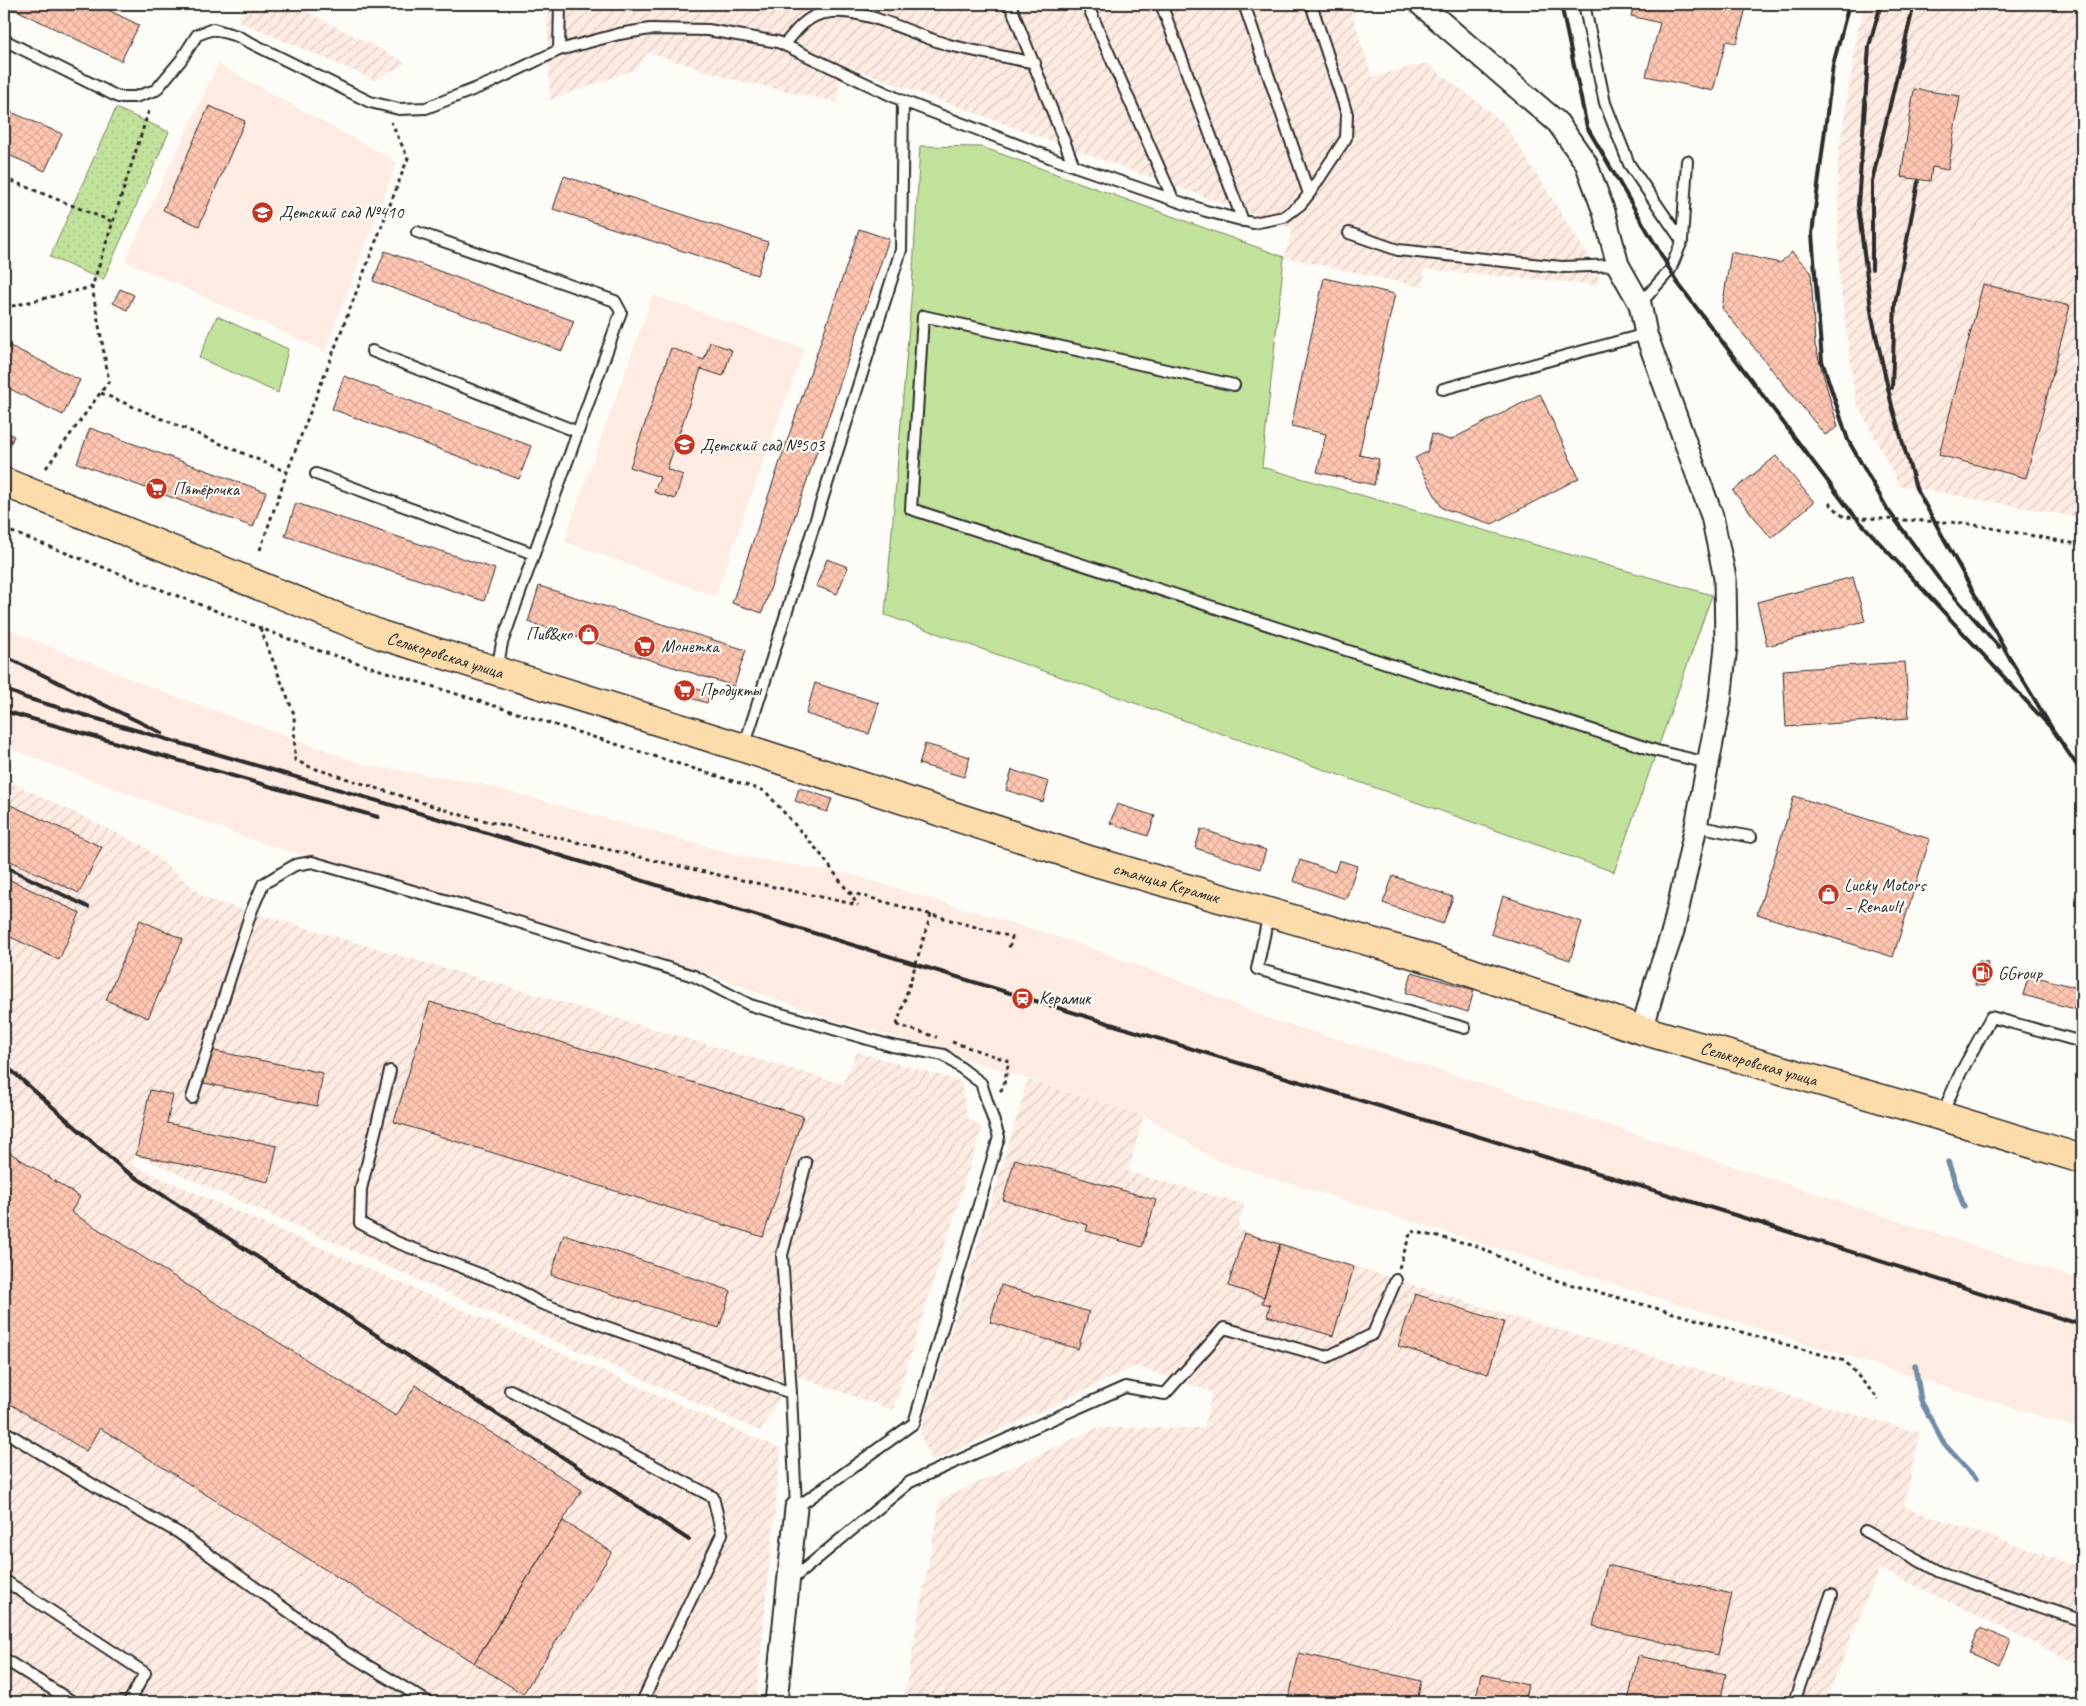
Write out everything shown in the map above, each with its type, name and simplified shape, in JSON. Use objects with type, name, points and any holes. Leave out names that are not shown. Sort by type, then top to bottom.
[{"type":"main road","name":"Селькоровская улица","points":[[4,482],[382,635],[744,748],[896,798]]},
{"type":"main road","name":"станция Керамик","points":[[896,798],[1092,861],[1437,961]]},
{"type":"main road","name":"Селькоровская улица","points":[[1437,961],[1642,1030],[1941,1116],[2082,1159]]},
{"type":"street","points":[[1420,4],[1558,123],[1586,163],[1604,212],[1618,265],[1640,304],[1646,334],[1712,516],[1725,578],[1726,646],[1720,701],[1696,826],[1673,931],[1642,1030]]},
{"type":"street","points":[[776,1702],[796,1508]]},
{"type":"lane","points":[[559,50],[560,4]]},
{"type":"lane","points":[[1010,4],[1035,63],[1074,166]]},
{"type":"lane","points":[[1087,4],[1173,199]]},
{"type":"lane","points":[[1161,4],[1243,221]]},
{"type":"lane","points":[[1244,4],[1308,194]]},
{"type":"lane","points":[[1584,4],[1605,103],[1630,164],[1682,241]]},
{"type":"lane","points":[[4,40],[118,97],[135,97],[156,90],[181,60],[197,35],[213,29],[236,36],[370,102],[399,109],[426,108],[490,83],[559,50],[619,34],[650,29],[708,30],[778,42],[903,101],[1074,166],[1253,223],[1284,217],[1301,204],[1346,138],[1347,114],[1313,10]]},
{"type":"lane","points":[[784,45],[806,20],[825,12],[850,13],[900,26],[947,44],[1035,63]]},
{"type":"lane","points":[[744,748],[901,250],[903,101]]},
{"type":"lane","points":[[1640,304],[1670,270],[1682,241],[1687,161]]},
{"type":"lane","points":[[417,232],[615,301],[621,312],[502,644],[496,671]]},
{"type":"lane","points":[[1349,234],[1398,250],[1562,267],[1618,265]]},
{"type":"lane","points":[[1234,385],[923,316],[911,509],[1657,751],[1708,763]]},
{"type":"lane","points":[[1443,389],[1646,334]]},
{"type":"lane","points":[[372,351],[578,432]]},
{"type":"lane","points":[[316,474],[534,554]]},
{"type":"lane","points":[[1696,826],[1751,837]]},
{"type":"lane","points":[[192,1098],[251,912],[263,884],[295,865],[312,862],[476,909],[694,976],[750,1004],[892,1046],[944,1055],[981,1084],[999,1137],[914,1423],[796,1508]]},
{"type":"lane","points":[[1269,912],[1257,969],[1465,1028]]},
{"type":"lane","points":[[1941,1116],[1960,1074],[1991,1017],[2082,1042]]},
{"type":"lane","points":[[390,1071],[361,1189],[360,1223],[396,1242],[511,1286],[540,1303],[791,1393]]},
{"type":"lane","points":[[796,1508],[782,1255],[806,1163]]},
{"type":"lane","points":[[788,1584],[910,1482],[1125,1387],[1165,1394],[1224,1328],[1327,1356],[1366,1338],[1373,1334],[1396,1280]]},
{"type":"lane","points":[[510,1390],[713,1497],[722,1534],[642,1702]]},
{"type":"lane","points":[[4,1431],[105,1492],[179,1533],[344,1652],[428,1702]]},
{"type":"lane","points":[[1866,1531],[1940,1572],[2082,1621]]},
{"type":"lane","points":[[4,1580],[145,1673],[129,1702]]},
{"type":"lane","points":[[1794,1702],[1831,1595]]},
{"type":"lane","points":[[4,1659],[73,1702]]},
{"type":"path","points":[[46,468],[109,381],[92,287],[156,90]]},
{"type":"path","points":[[260,550],[287,472],[408,158],[383,106]]},
{"type":"path","points":[[4,178],[113,222]]},
{"type":"path","points":[[4,308],[92,287]]},
{"type":"path","points":[[100,393],[287,472]]},
{"type":"path","points":[[1829,503],[1844,517],[1965,523],[2082,545]]},
{"type":"path","points":[[4,529],[320,651],[764,791],[819,852],[858,905],[700,871],[461,814],[310,767],[295,760],[294,714],[260,628]]},
{"type":"path","points":[[848,892],[1012,937],[1008,951]]},
{"type":"path","points":[[897,1025],[931,914]]},
{"type":"path","points":[[970,1047],[1009,1061],[1003,1088],[988,1104]]},
{"type":"path","points":[[1396,1280],[1411,1231],[1475,1245],[1537,1275],[1845,1361],[1879,1400]]},
{"type":"shaded area","points":[[247,4],[292,4],[406,63],[375,80],[238,21]]},
{"type":"shaded area","points":[[547,4],[1349,4],[1372,77],[1427,63],[1504,123],[1599,273],[1598,285],[1425,269],[1422,287],[1284,257],[1293,229],[841,64],[837,102],[731,79],[648,52],[634,70],[550,100]]},
{"type":"shaded area","points":[[1865,4],[2082,4],[2082,518],[1899,485],[1856,401],[1839,277],[1838,157],[1858,30]]},
{"type":"shaded area","name":"Детский сад №410","points":[[218,64],[397,162],[325,351],[125,261]]},
{"type":"shaded area","name":"Детский сад №503","points":[[653,295],[804,349],[715,596],[564,541]]},
{"type":"shaded area","points":[[4,628],[166,693],[366,765],[482,784],[740,856],[853,875],[1065,939],[1178,980],[1264,1017],[1494,1087],[2082,1280],[2082,1429],[1218,1161],[1144,1115],[885,1034],[836,1021],[695,969],[567,932],[499,908],[260,843],[47,763],[4,744]]},
{"type":"shaded area","points":[[4,779],[144,846],[206,899],[843,1084],[857,1052],[960,1081],[968,1118],[982,1127],[893,1410],[794,1375],[760,1431],[136,1155],[133,1166],[781,1449],[756,1702],[4,1702]]},
{"type":"shaded area","points":[[1028,1080],[1144,1115],[1128,1172],[1244,1204],[1237,1229],[1514,1317],[1920,1433],[1904,1507],[2082,1568],[2082,1666],[1879,1568],[1825,1702],[903,1702],[940,1500],[1097,1428],[1204,1428],[1212,1392],[1136,1366],[932,1462],[920,1434]]},
{"type":"green space","points":[[116,108],[169,132],[103,280],[50,257]]},
{"type":"green space","points":[[920,146],[982,147],[1284,257],[1262,467],[1712,595],[1614,872],[885,615],[912,289]]},
{"type":"green space","points":[[217,316],[288,349],[278,393],[199,358]]},
{"type":"building","points":[[4,4],[96,4],[139,25],[121,61]]},
{"type":"building","points":[[1634,4],[1747,4],[1737,43],[1726,41],[1713,91],[1646,76],[1660,23],[1631,16]]},
{"type":"building","points":[[1914,89],[1960,96],[1948,170],[1932,167],[1930,181],[1901,177]]},
{"type":"building","points":[[209,106],[245,121],[199,226],[163,210]]},
{"type":"building","points":[[4,109],[62,134],[45,171],[4,153]]},
{"type":"building","points":[[564,176],[768,242],[757,275],[553,209]]},
{"type":"building","points":[[859,229],[889,239],[762,613],[732,603]]},
{"type":"building","points":[[385,251],[574,321],[562,351],[373,281]]},
{"type":"building","points":[[1731,252],[1780,263],[1792,252],[1811,272],[1815,345],[1838,427],[1825,435],[1722,308]]},
{"type":"building","points":[[1324,278],[1395,294],[1359,455],[1379,459],[1374,485],[1317,472],[1326,434],[1291,426]]},
{"type":"building","points":[[1983,284],[2070,306],[2026,478],[1939,455]]},
{"type":"building","points":[[120,289],[134,295],[127,310],[113,303]]},
{"type":"building","points":[[710,342],[732,350],[723,376],[701,369],[667,469],[683,475],[675,499],[654,492],[660,477],[630,467],[671,348],[704,360]]},
{"type":"building","points":[[4,343],[80,380],[63,415],[4,386]]},
{"type":"building","points":[[344,376],[531,446],[519,479],[332,409]]},
{"type":"building","points":[[1540,394],[1579,478],[1492,524],[1442,508],[1415,458],[1427,452],[1432,434],[1450,440]]},
{"type":"building","points":[[90,428],[266,492],[253,527],[77,463]]},
{"type":"building","points":[[4,431],[14,436],[9,447],[4,444]]},
{"type":"building","points":[[1776,456],[1814,502],[1771,538],[1733,491]]},
{"type":"building","points":[[296,503],[495,569],[484,601],[285,536]]},
{"type":"building","points":[[827,559],[848,567],[837,594],[816,586]]},
{"type":"building","points":[[1853,577],[1865,621],[1767,646],[1757,602]]},
{"type":"building","points":[[539,586],[746,650],[734,686],[528,622]]},
{"type":"building","points":[[1905,662],[1909,718],[1786,727],[1783,670]]},
{"type":"building","points":[[679,683],[710,693],[707,703],[675,693]]},
{"type":"building","points":[[815,683],[879,703],[869,734],[806,714]]},
{"type":"building","points":[[925,744],[970,757],[964,777],[919,764]]},
{"type":"building","points":[[1012,770],[1049,782],[1043,802],[1006,790]]},
{"type":"building","points":[[799,788],[832,799],[827,812],[795,801]]},
{"type":"building","points":[[1794,796],[1930,839],[1893,957],[1757,914]]},
{"type":"building","points":[[4,802],[102,847],[79,893],[4,858]]},
{"type":"building","points":[[1117,804],[1155,816],[1148,836],[1110,823]]},
{"type":"building","points":[[1201,829],[1266,850],[1260,869],[1195,848]]},
{"type":"building","points":[[1300,860],[1335,872],[1339,860],[1357,866],[1346,899],[1293,881]]},
{"type":"building","points":[[1393,876],[1453,897],[1443,924],[1383,903]]},
{"type":"building","points":[[4,877],[80,913],[59,960],[4,934]]},
{"type":"building","points":[[1503,896],[1582,922],[1570,960],[1491,934]]},
{"type":"building","points":[[140,920],[183,939],[148,1018],[106,1000]]},
{"type":"building","points":[[1979,961],[1988,962],[1985,986],[1975,985]]},
{"type":"building","points":[[1412,972],[1474,990],[1468,1012],[1406,993]]},
{"type":"building","points":[[2029,975],[2082,989],[2082,1011],[2023,995]]},
{"type":"building","points":[[430,1002],[803,1116],[763,1237],[394,1122]]},
{"type":"building","points":[[210,1050],[323,1073],[317,1106],[204,1083]]},
{"type":"building","points":[[150,1090],[173,1095],[167,1123],[277,1146],[269,1182],[136,1155]]},
{"type":"building","points":[[4,1149],[80,1197],[71,1212],[396,1416],[416,1385],[582,1490],[474,1663],[100,1428],[86,1451],[4,1400]]},
{"type":"building","points":[[1015,1159],[1156,1200],[1142,1247],[1086,1231],[1088,1225],[1003,1200]]},
{"type":"building","points":[[1244,1233],[1280,1244],[1264,1297],[1228,1286]]},
{"type":"building","points":[[564,1234],[731,1291],[719,1328],[551,1275]]},
{"type":"building","points":[[1280,1244],[1354,1267],[1333,1336],[1267,1316],[1270,1305],[1262,1303]]},
{"type":"building","points":[[1001,1285],[1089,1312],[1078,1349],[990,1322]]},
{"type":"building","points":[[1415,1294],[1504,1322],[1488,1374],[1398,1346]]},
{"type":"building","points":[[563,1521],[612,1552],[523,1694],[474,1663]]},
{"type":"building","points":[[1607,1565],[1732,1594],[1718,1655],[1593,1626]]},
{"type":"building","points":[[1980,1628],[2011,1641],[2000,1665],[1969,1652]]},
{"type":"building","points":[[1299,1653],[1421,1681],[1417,1702],[1288,1702]]},
{"type":"building","points":[[1638,1656],[1726,1674],[1720,1702],[1628,1701]]},
{"type":"building","points":[[1481,1674],[1528,1685],[1524,1702],[1475,1702]]},
{"type":"waterway","points":[[1948,1162],[1964,1207]]},
{"type":"waterway","points":[[1915,1365],[1921,1401],[1944,1444],[1976,1479]]},
{"type":"railway","points":[[1561,4],[1587,127],[1677,282],[1851,512],[2053,730]]},
{"type":"railway","points":[[1849,4],[1833,65],[1812,234],[1822,361],[1848,440],[1888,510],[1939,579],[1999,647]]},
{"type":"railway","points":[[1881,4],[1869,46],[1858,205],[1872,317],[1892,406],[1916,488],[2012,662],[2053,730],[2082,773]]},
{"type":"railway","points":[[1872,269],[1872,181],[1914,4]]},
{"type":"railway","points":[[1892,388],[1895,303],[1918,182]]},
{"type":"railway","points":[[4,656],[162,733]]},
{"type":"railway","points":[[4,689],[26,698],[477,830],[1738,1216],[2082,1325]]},
{"type":"railway","points":[[4,711],[378,817]]},
{"type":"railway","points":[[4,866],[88,907]]},
{"type":"railway","points":[[4,1064],[123,1169],[689,1540]]},
{"type":"place","name":"Детский сад №410","points":[[263,212]]},
{"type":"place","name":"Детский сад №503","points":[[684,445]]},
{"type":"place","name":"Пятёрочка","points":[[157,489]]},
{"type":"place","name":"Пив&ко","points":[[588,634]]},
{"type":"place","name":"Монетка","points":[[645,646]]},
{"type":"place","name":"Продукты","points":[[684,690]]},
{"type":"place","name":"Lucky Motors – Renault","points":[[1828,895]]},
{"type":"place","name":"GGroup","points":[[1982,973]]},
{"type":"place","name":"Керамик","points":[[1023,998]]}]
